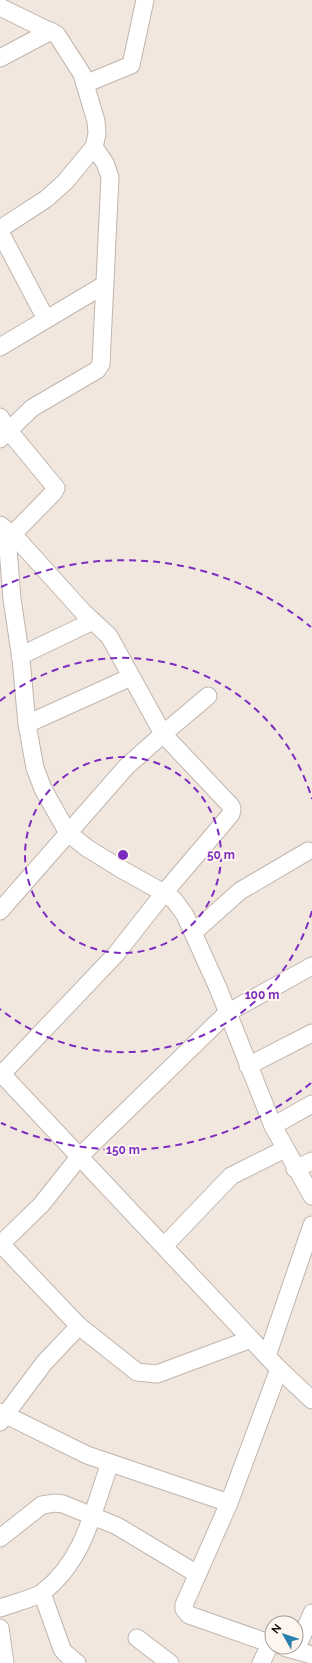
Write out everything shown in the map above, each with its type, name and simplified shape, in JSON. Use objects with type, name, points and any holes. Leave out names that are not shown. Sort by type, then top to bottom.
[{"type":"street","points":[[85,84],[131,65],[145,0]]},
{"type":"street","points":[[0,7],[57,35],[82,74],[96,121],[97,134],[94,147],[65,182],[46,199],[0,229]]},
{"type":"street","points":[[0,58],[51,31]]},
{"type":"street","points":[[5,533],[56,488],[3,429],[32,408],[97,370],[101,364],[110,177],[105,163],[94,147]]},
{"type":"street","points":[[0,232],[46,319]]},
{"type":"street","points":[[0,347],[104,285]]},
{"type":"street","points":[[5,533],[20,542],[93,621],[109,636],[163,734],[231,806],[232,809],[231,814],[164,893],[116,954],[1,1074],[80,1156],[279,1369],[312,1400]]},
{"type":"street","points":[[5,533],[27,724],[35,768],[43,789],[68,833],[87,848],[174,900],[185,915],[194,932],[273,1126],[295,1168],[312,1196]]},
{"type":"street","points":[[20,656],[93,621]]},
{"type":"street","points":[[27,724],[132,677]]},
{"type":"street","points":[[0,911],[127,766],[208,696]]},
{"type":"street","points":[[194,932],[240,891],[308,851]]},
{"type":"street","points":[[251,1339],[157,1374],[137,1372],[80,1326],[0,1244],[41,1205],[80,1156],[227,1013],[312,966]]},
{"type":"street","points":[[248,1066],[312,1032]]},
{"type":"street","points":[[273,1126],[312,1104]]},
{"type":"street","points":[[164,1246],[231,1176],[285,1149]]},
{"type":"street","points":[[295,1168],[312,1161]]},
{"type":"street","points":[[267,1356],[300,1255],[312,1225]]},
{"type":"street","points":[[80,1326],[44,1363],[2,1417],[87,1455],[184,1486],[229,1503]]},
{"type":"street","points":[[264,1640],[190,1615],[186,1612],[184,1605],[229,1503],[279,1369]]},
{"type":"street","points":[[0,1608],[42,1593],[62,1573],[80,1548],[110,1463]]},
{"type":"street","points":[[0,1538],[42,1505],[47,1503],[63,1504],[117,1526],[197,1574]]},
{"type":"street","points":[[42,1593],[62,1649],[77,1663]]},
{"type":"street","points":[[304,1624],[312,1613]]},
{"type":"street","points":[[0,1628],[5,1663]]},
{"type":"street","points":[[137,1638],[170,1663]]},
{"type":"street","points":[[261,1663],[275,1655]]}]
